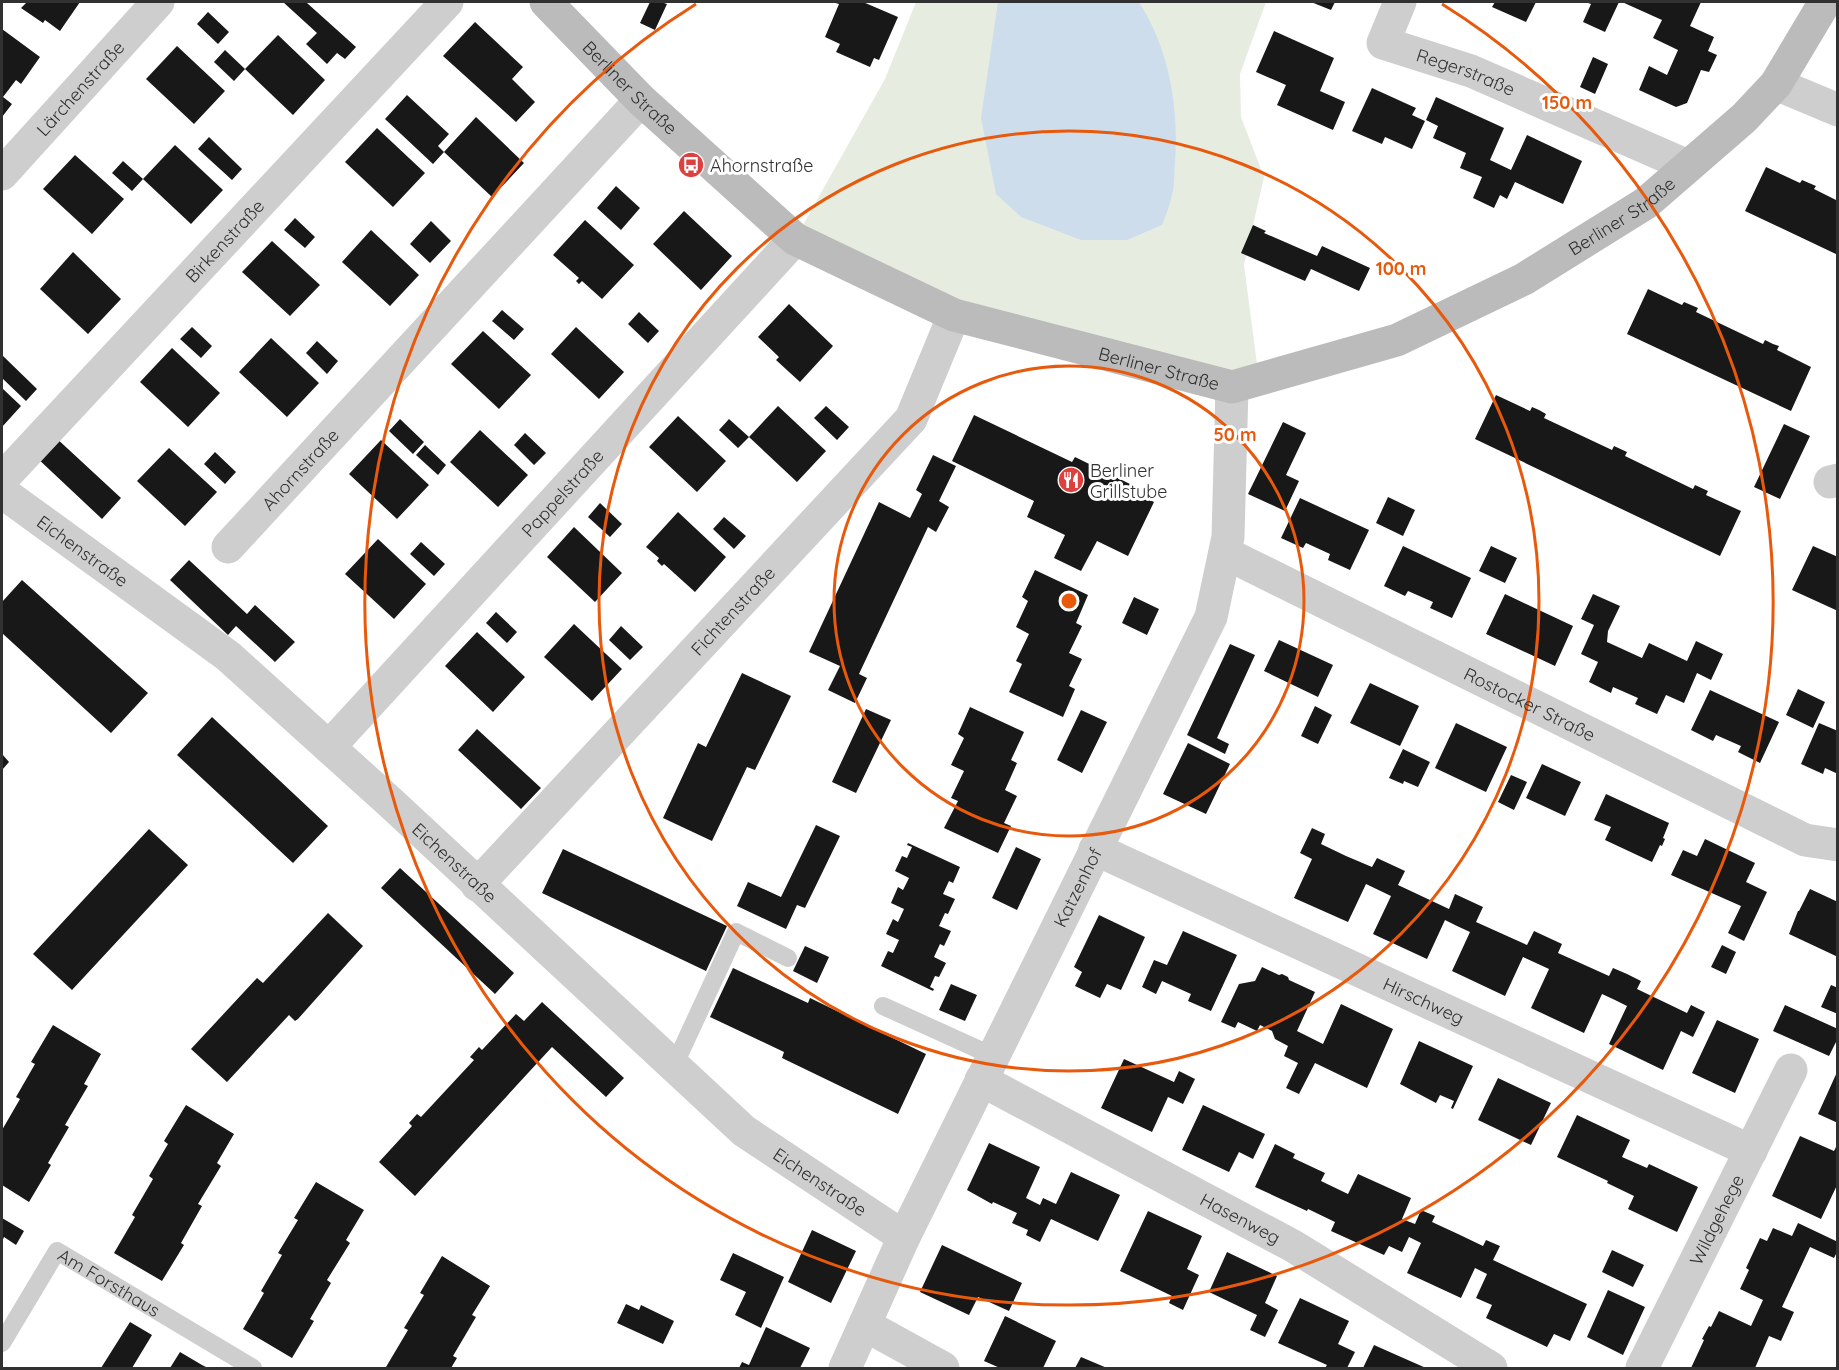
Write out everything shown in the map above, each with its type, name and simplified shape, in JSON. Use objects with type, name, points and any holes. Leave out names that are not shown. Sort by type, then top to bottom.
[{"type":"street","name":"Lärchenstraße","points":[[2,174],[158,2]]},
{"type":"street","name":"Birkenstraße","points":[[2,480],[447,2]]},
{"type":"street","name":"Berliner Straße","points":[[546,2],[641,100],[795,239],[954,315],[1232,387],[1397,340],[1515,284],[1646,203],[1744,118],[1776,84],[1820,3]]},
{"type":"street","name":"Regerstraße","points":[[1400,2],[1383,43],[1471,71],[1688,166]]},
{"type":"street","points":[[1776,84],[1838,110]]},
{"type":"street","name":"Ahornstraße","points":[[228,547],[641,100]]},
{"type":"street","name":"Pappelstraße","points":[[329,747],[795,239]]},
{"type":"street","name":"Fichtenstraße","points":[[477,885],[911,419],[954,315]]},
{"type":"street","name":"Katzenhof","points":[[845,1368],[904,1237],[1211,617],[1228,537],[1232,387]]},
{"type":"street","name":"Eichenstraße","points":[[2,492],[228,656],[744,1131],[904,1237]]},
{"type":"street","name":"Rostocker Straße","points":[[1225,553],[1804,840],[1838,845]]},
{"type":"street","name":"Hirschweg","points":[[1095,849],[1751,1151]]},
{"type":"street","name":"Hasenweg","points":[[987,1068],[1293,1246],[1491,1368]]},
{"type":"street","name":"Wildgehege","points":[[1642,1368],[1791,1070]]},
{"type":"street","points":[[866,1325],[943,1368]]},
{"type":"lane","points":[[674,1066],[736,932],[788,958]]},
{"type":"lane","points":[[883,1006],[987,1068]]},
{"type":"lane","name":"Am Forsthaus","points":[[2,1343],[57,1251],[253,1368]]},
{"type":"shaded area","points":[[916,2],[1266,2],[1240,74],[1241,117],[1264,177],[1244,265],[1259,379],[954,315],[795,239],[885,79]]},
{"type":"water","points":[[998,2],[1139,2],[1158,39],[1170,79],[1173,99],[1176,141],[1174,183],[1162,225],[1127,240],[1081,240],[1021,217],[996,194],[981,118]]},
{"type":"building","points":[[27,2],[80,2],[60,31],[45,20],[43,23],[21,8]]},
{"type":"building","points":[[283,2],[309,2],[307,3],[356,47],[345,59],[337,53],[327,64],[306,44],[317,33]]},
{"type":"building","points":[[650,2],[667,4],[655,30],[640,23]]},
{"type":"building","points":[[832,2],[863,2],[898,17],[879,60],[874,58],[870,67],[836,52],[840,44],[825,37],[839,4]]},
{"type":"building","points":[[1311,2],[1335,2],[1331,10]]},
{"type":"building","points":[[1495,2],[1536,2],[1526,22],[1492,7]]},
{"type":"building","points":[[1585,2],[1619,2],[1605,32],[1583,22],[1591,4]]},
{"type":"building","points":[[1622,2],[1701,2],[1690,26],[1714,37],[1708,51],[1717,55],[1709,72],[1701,70],[1687,103],[1676,107],[1639,90],[1649,66],[1667,75],[1678,50],[1653,38],[1662,20]]},
{"type":"building","points":[[208,12],[229,32],[218,44],[197,24]]},
{"type":"building","points":[[475,22],[523,67],[512,79],[535,102],[516,122],[443,56]]},
{"type":"building","points":[[2,29],[40,57],[21,84],[16,80],[3,97],[12,104],[2,117]]},
{"type":"building","points":[[1274,31],[1334,58],[1320,91],[1345,102],[1333,130],[1277,105],[1286,85],[1256,72]]},
{"type":"building","points":[[278,35],[325,80],[293,115],[245,69]]},
{"type":"building","points":[[177,46],[225,91],[194,124],[146,79]]},
{"type":"building","points":[[225,50],[245,69],[234,81],[214,62]]},
{"type":"building","points":[[1593,57],[1608,64],[1595,94],[1580,87]]},
{"type":"building","points":[[1372,88],[1416,108],[1412,115],[1425,121],[1412,149],[1385,137],[1382,144],[1352,131]]},
{"type":"building","points":[[407,95],[449,134],[438,146],[444,152],[433,164],[385,119]]},
{"type":"building","points":[[1436,97],[1504,128],[1490,160],[1511,170],[1527,135],[1582,161],[1563,204],[1515,182],[1507,199],[1500,195],[1494,208],[1473,198],[1482,177],[1460,168],[1466,153],[1433,138],[1438,126],[1426,120]]},
{"type":"building","points":[[476,117],[524,163],[492,197],[444,152]]},
{"type":"building","points":[[377,128],[425,173],[393,207],[345,162]]},
{"type":"building","points":[[209,137],[242,169],[232,180],[198,149]]},
{"type":"building","points":[[175,145],[223,190],[191,224],[143,179]]},
{"type":"building","points":[[75,155],[124,199],[92,234],[43,189]]},
{"type":"building","points":[[123,161],[143,179],[132,191],[112,173]]},
{"type":"building","points":[[1766,167],[1800,183],[1802,180],[1816,186],[1814,189],[1838,201],[1838,255],[1745,211]]},
{"type":"building","points":[[616,186],[640,208],[621,230],[597,208]]},
{"type":"building","points":[[684,211],[732,256],[701,290],[653,244]]},
{"type":"building","points":[[295,218],[315,237],[305,248],[284,230]]},
{"type":"building","points":[[585,220],[634,265],[602,299],[582,281],[579,284],[576,281],[579,278],[553,255]]},
{"type":"building","points":[[431,221],[451,241],[430,263],[410,244]]},
{"type":"building","points":[[1253,225],[1266,231],[1264,233],[1317,256],[1322,246],[1370,268],[1359,291],[1311,269],[1305,281],[1241,253]]},
{"type":"building","points":[[371,230],[419,275],[390,306],[342,262]]},
{"type":"building","points":[[272,241],[320,285],[290,316],[242,272]]},
{"type":"building","points":[[73,252],[121,299],[88,334],[40,289]]},
{"type":"building","points":[[1648,289],[1682,305],[1684,302],[1698,308],[1696,312],[1763,344],[1765,340],[1779,346],[1777,350],[1811,367],[1791,411],[1627,334]]},
{"type":"building","points":[[789,304],[833,346],[800,382],[776,360],[779,357],[758,337]]},
{"type":"building","points":[[502,310],[524,329],[514,340],[492,321]]},
{"type":"building","points":[[639,312],[659,331],[648,343],[628,324]]},
{"type":"building","points":[[192,327],[212,346],[201,358],[180,339]]},
{"type":"building","points":[[576,327],[624,372],[599,399],[551,354]]},
{"type":"building","points":[[483,331],[531,375],[499,409],[451,364]]},
{"type":"building","points":[[271,338],[319,383],[287,417],[239,372]]},
{"type":"building","points":[[317,341],[338,361],[327,374],[306,353]]},
{"type":"building","points":[[172,348],[220,393],[188,427],[140,382]]},
{"type":"building","points":[[2,355],[37,389],[26,401],[2,378]]},
{"type":"building","points":[[2,388],[21,406],[2,427]]},
{"type":"building","points":[[1496,395],[1530,411],[1532,407],[1539,410],[1546,414],[1544,418],[1612,450],[1614,446],[1627,452],[1625,456],[1693,489],[1695,485],[1708,491],[1706,495],[1741,511],[1720,556],[1475,439]]},
{"type":"building","points":[[778,406],[826,451],[797,482],[749,437]]},
{"type":"building","points":[[826,406],[849,427],[837,440],[814,418]]},
{"type":"building","points":[[974,415],[1072,462],[1075,457],[1130,484],[1128,489],[1154,502],[1128,556],[1097,541],[1081,571],[1054,558],[1065,535],[1027,517],[1034,501],[952,461]]},
{"type":"building","points":[[678,416],[726,461],[697,492],[649,447]]},
{"type":"building","points":[[400,419],[424,442],[413,454],[389,431]]},
{"type":"building","points":[[729,419],[749,437],[738,448],[719,430]]},
{"type":"building","points":[[1283,422],[1306,433],[1286,475],[1299,481],[1285,511],[1248,494]]},
{"type":"building","points":[[1784,424],[1810,436],[1780,499],[1754,487]]},
{"type":"building","points":[[480,430],[528,475],[498,507],[450,462]]},
{"type":"building","points":[[525,433],[546,453],[534,465],[514,445]]},
{"type":"building","points":[[54,436],[121,498],[102,519],[35,456]]},
{"type":"building","points":[[381,440],[429,485],[397,519],[349,474]]},
{"type":"building","points":[[425,445],[446,465],[438,475],[416,455]]},
{"type":"building","points":[[169,448],[217,492],[185,526],[137,481]]},
{"type":"building","points":[[215,452],[236,472],[225,484],[204,464]]},
{"type":"building","points":[[933,455],[956,466],[939,501],[949,507],[936,532],[928,527],[859,674],[867,678],[855,703],[828,690],[840,666],[809,652],[879,502],[910,518],[922,494],[916,490]]},
{"type":"building","points":[[1388,497],[1415,510],[1403,536],[1376,523]]},
{"type":"building","points":[[1300,498],[1369,530],[1350,570],[1328,560],[1330,554],[1306,543],[1303,548],[1281,538]]},
{"type":"building","points":[[600,503],[622,524],[610,537],[588,517]]},
{"type":"building","points":[[678,512],[726,557],[695,592],[664,564],[662,566],[657,561],[659,558],[646,547]]},
{"type":"building","points":[[724,517],[746,536],[734,549],[713,529]]},
{"type":"building","points":[[574,527],[622,573],[595,602],[547,557]]},
{"type":"building","points":[[378,539],[426,584],[394,619],[345,574]]},
{"type":"building","points":[[421,542],[445,564],[434,576],[410,554]]},
{"type":"building","points":[[1403,546],[1471,578],[1452,618],[1430,608],[1433,602],[1408,591],[1405,596],[1384,586]]},
{"type":"building","points":[[1491,546],[1517,558],[1505,583],[1479,571]]},
{"type":"building","points":[[1813,546],[1838,557],[1838,611],[1792,590]]},
{"type":"building","points":[[189,560],[247,614],[255,605],[295,642],[275,662],[236,626],[228,635],[170,580]]},
{"type":"building","points":[[1035,570],[1088,595],[1076,623],[1082,626],[1069,653],[1082,659],[1069,686],[1075,689],[1063,717],[1009,692],[1022,664],[1016,661],[1029,634],[1016,627],[1028,601],[1022,597]]},
{"type":"building","points":[[22,580],[148,693],[111,733],[2,633],[2,602]]},
{"type":"building","points":[[1505,594],[1573,626],[1555,666],[1486,634]]},
{"type":"building","points":[[1593,594],[1620,606],[1608,631],[1607,642],[1642,658],[1649,643],[1687,661],[1696,641],[1723,654],[1711,680],[1697,673],[1684,703],[1666,695],[1657,714],[1635,704],[1638,698],[1613,687],[1611,693],[1589,682],[1598,662],[1581,654],[1594,625],[1581,619]]},
{"type":"building","points":[[1134,597],[1159,609],[1147,635],[1122,623]]},
{"type":"building","points":[[496,612],[517,632],[507,643],[486,623]]},
{"type":"building","points":[[574,624],[622,669],[592,701],[544,657]]},
{"type":"building","points":[[621,626],[643,647],[630,660],[609,640]]},
{"type":"building","points":[[477,632],[525,677],[493,712],[445,666]]},
{"type":"building","points":[[1279,640],[1333,665],[1318,697],[1264,671]]},
{"type":"building","points":[[1230,644],[1255,655],[1217,738],[1229,744],[1225,754],[1187,735]]},
{"type":"building","points":[[742,673],[791,696],[755,770],[747,767],[712,841],[663,818],[698,743],[706,747]]},
{"type":"building","points":[[1370,683],[1419,706],[1400,746],[1350,723]]},
{"type":"building","points":[[1798,689],[1825,702],[1813,728],[1786,715]]},
{"type":"building","points":[[1710,690],[1779,722],[1760,763],[1738,752],[1741,746],[1716,735],[1713,741],[1691,730]]},
{"type":"building","points":[[1315,706],[1332,715],[1318,744],[1301,736]]},
{"type":"building","points":[[970,707],[1024,732],[1011,760],[1017,763],[1005,790],[1017,796],[1004,823],[1011,826],[998,853],[944,828],[958,801],[951,798],[964,771],[951,765],[964,738],[958,734]]},
{"type":"building","points":[[866,709],[891,720],[856,793],[832,782]]},
{"type":"building","points":[[1081,710],[1107,722],[1082,773],[1057,760]]},
{"type":"building","points":[[212,717],[328,826],[293,863],[177,755]]},
{"type":"building","points":[[1456,723],[1507,747],[1486,792],[1435,768]]},
{"type":"building","points":[[1819,723],[1838,731],[1838,774],[1825,768],[1823,774],[1801,764]]},
{"type":"building","points":[[477,729],[541,788],[521,809],[458,750]]},
{"type":"building","points":[[1188,743],[1230,764],[1206,814],[1163,794]]},
{"type":"building","points":[[1403,749],[1430,762],[1418,787],[1389,778]]},
{"type":"building","points":[[2,754],[9,762],[2,770]]},
{"type":"building","points":[[1542,764],[1581,782],[1565,816],[1526,798]]},
{"type":"building","points":[[1511,775],[1527,782],[1514,810],[1498,802]]},
{"type":"building","points":[[1606,794],[1669,823],[1662,846],[1660,845],[1652,862],[1605,840],[1611,827],[1594,820]]},
{"type":"building","points":[[816,825],[840,836],[805,908],[797,905],[786,929],[737,906],[748,882],[781,897]]},
{"type":"building","points":[[1312,828],[1325,834],[1321,844],[1346,856],[1372,867],[1377,858],[1405,871],[1398,885],[1449,909],[1455,894],[1483,907],[1476,922],[1527,945],[1534,931],[1562,944],[1558,953],[1609,976],[1613,968],[1627,974],[1641,981],[1637,989],[1687,1013],[1691,1005],[1705,1012],[1693,1037],[1681,1031],[1663,1070],[1609,1044],[1627,1006],[1615,1000],[1602,994],[1584,1033],[1531,1008],[1549,969],[1523,957],[1505,996],[1452,971],[1470,932],[1445,920],[1427,959],[1373,934],[1391,896],[1366,884],[1348,922],[1294,898],[1312,859],[1300,853]]},
{"type":"building","points":[[149,829],[188,865],[72,990],[33,954]]},
{"type":"building","points":[[1705,839],[1755,863],[1746,882],[1767,892],[1744,941],[1728,933],[1741,906],[1671,875],[1683,850],[1697,856]]},
{"type":"building","points":[[908,843],[960,867],[953,883],[949,881],[943,894],[955,899],[939,926],[951,931],[944,946],[940,944],[934,957],[946,963],[939,977],[935,976],[930,987],[934,989],[933,991],[881,966],[888,951],[893,953],[899,940],[886,934],[893,919],[898,922],[904,909],[891,903],[898,887],[903,890],[909,878],[895,871],[902,856],[907,858],[912,847],[907,845]]},
{"type":"building","points":[[1016,847],[1041,859],[1017,910],[992,898]]},
{"type":"building","points":[[563,849],[727,926],[706,971],[542,893]]},
{"type":"building","points":[[400,868],[514,973],[495,994],[381,888]]},
{"type":"building","points":[[1810,889],[1838,902],[1838,957],[1789,934]]},
{"type":"building","points":[[328,913],[363,946],[298,1019],[295,1021],[289,1015],[227,1082],[191,1049],[257,978],[263,983]]},
{"type":"building","points":[[1099,915],[1145,937],[1121,990],[1107,984],[1100,998],[1075,986],[1082,972],[1074,967]]},
{"type":"building","points":[[1183,931],[1237,955],[1211,1011],[1188,1001],[1191,994],[1162,981],[1156,994],[1142,987],[1154,960],[1167,965]]},
{"type":"building","points":[[1722,945],[1736,952],[1726,974],[1711,967]]},
{"type":"building","points":[[805,946],[829,957],[817,983],[793,971]]},
{"type":"building","points":[[1262,967],[1279,975],[1282,974],[1289,980],[1315,992],[1297,1031],[1323,1044],[1341,1004],[1393,1029],[1367,1088],[1315,1063],[1299,1094],[1286,1088],[1298,1063],[1284,1056],[1288,1046],[1275,1039],[1272,1031],[1260,1025],[1257,1031],[1238,1022],[1235,1028],[1221,1022],[1239,984],[1255,981]]},
{"type":"building","points":[[733,968],[808,1003],[810,998],[926,1054],[898,1114],[782,1058],[784,1052],[710,1017]]},
{"type":"building","points":[[951,984],[977,995],[965,1021],[939,1010]]},
{"type":"building","points":[[1831,985],[1838,988],[1838,1014],[1821,1007]]},
{"type":"building","points":[[542,1002],[624,1078],[606,1097],[552,1047],[415,1196],[379,1162],[412,1126],[409,1123],[417,1114],[421,1117],[474,1060],[470,1057],[479,1047],[482,1050],[516,1014],[524,1021]]},
{"type":"building","points":[[1785,1005],[1838,1029],[1838,1038],[1829,1056],[1773,1031]]},
{"type":"building","points":[[1717,1020],[1759,1039],[1735,1093],[1692,1073]]},
{"type":"building","points":[[53,1025],[101,1054],[84,1084],[88,1086],[65,1125],[69,1127],[48,1163],[51,1165],[29,1202],[2,1185],[2,1130],[20,1099],[16,1097],[35,1064],[31,1062]]},
{"type":"building","points":[[1419,1041],[1473,1066],[1453,1109],[1451,1108],[1454,1101],[1440,1095],[1436,1103],[1400,1084]]},
{"type":"building","points":[[1124,1059],[1174,1082],[1179,1071],[1195,1079],[1183,1104],[1168,1097],[1152,1132],[1101,1108]]},
{"type":"building","points":[[1838,1070],[1838,1123],[1818,1114]]},
{"type":"building","points":[[1498,1078],[1551,1103],[1531,1145],[1478,1120]]},
{"type":"building","points":[[186,1105],[234,1134],[217,1163],[221,1166],[198,1204],[202,1206],[181,1243],[184,1245],[162,1281],[114,1253],[153,1179],[149,1176],[168,1144],[164,1141]]},
{"type":"building","points":[[1203,1105],[1265,1134],[1253,1159],[1239,1152],[1229,1172],[1182,1150]]},
{"type":"building","points":[[1577,1115],[1630,1140],[1622,1157],[1647,1168],[1649,1164],[1698,1187],[1677,1232],[1628,1209],[1634,1196],[1557,1157]]},
{"type":"building","points":[[1800,1136],[1834,1151],[1838,1143],[1838,1183],[1821,1219],[1772,1196]]},
{"type":"building","points":[[989,1143],[1040,1167],[1026,1198],[1040,1205],[1043,1198],[1056,1204],[1071,1172],[1120,1195],[1098,1241],[1051,1219],[1040,1242],[1026,1235],[1028,1230],[1012,1223],[1017,1213],[993,1202],[992,1204],[967,1190]]},
{"type":"building","points":[[1275,1144],[1295,1154],[1293,1158],[1325,1173],[1321,1181],[1348,1194],[1358,1174],[1411,1198],[1402,1219],[1415,1224],[1421,1210],[1435,1216],[1432,1222],[1483,1246],[1486,1240],[1500,1246],[1493,1260],[1587,1304],[1570,1341],[1554,1334],[1547,1347],[1486,1318],[1492,1305],[1476,1298],[1487,1274],[1475,1268],[1461,1298],[1407,1273],[1421,1243],[1409,1237],[1402,1252],[1389,1246],[1384,1255],[1331,1231],[1335,1222],[1255,1187]]},
{"type":"building","points":[[316,1182],[364,1210],[346,1240],[350,1243],[327,1280],[331,1283],[310,1319],[314,1321],[292,1358],[243,1329],[282,1255],[278,1253],[298,1220],[294,1218]]},
{"type":"building","points":[[1148,1211],[1202,1236],[1187,1269],[1199,1275],[1183,1310],[1169,1303],[1172,1296],[1120,1271]]},
{"type":"building","points":[[2,1218],[24,1231],[16,1245],[4,1237],[2,1242]]},
{"type":"building","points":[[1798,1223],[1838,1242],[1838,1250],[1834,1258],[1810,1247],[1782,1307],[1794,1312],[1781,1341],[1769,1336],[1755,1368],[1691,1368],[1704,1340],[1702,1339],[1719,1311],[1751,1326],[1763,1300],[1740,1289],[1749,1270],[1746,1268],[1760,1238],[1767,1241],[1773,1228],[1792,1236]]},
{"type":"building","points":[[812,1230],[856,1251],[831,1303],[788,1282]]},
{"type":"building","points":[[942,1245],[1022,1283],[1009,1311],[978,1297],[969,1315],[920,1292]]},
{"type":"building","points":[[1612,1250],[1644,1265],[1633,1287],[1602,1272]]},
{"type":"building","points":[[1227,1252],[1277,1276],[1265,1303],[1278,1310],[1265,1337],[1250,1330],[1257,1315],[1209,1292]]},
{"type":"building","points":[[733,1253],[784,1277],[761,1328],[735,1315],[746,1292],[720,1280]]},
{"type":"building","points":[[442,1256],[490,1286],[472,1315],[476,1317],[453,1356],[457,1358],[451,1368],[386,1367],[408,1330],[404,1328],[424,1295],[420,1293]]},
{"type":"building","points":[[1608,1290],[1645,1307],[1623,1355],[1587,1337]]},
{"type":"building","points":[[1300,1298],[1349,1321],[1338,1344],[1355,1352],[1347,1368],[1325,1368],[1327,1365],[1278,1343]]},
{"type":"building","points":[[626,1304],[639,1310],[641,1305],[674,1321],[663,1344],[617,1323]]},
{"type":"building","points":[[1005,1316],[1056,1341],[1043,1368],[1000,1368],[984,1361]]},
{"type":"building","points":[[130,1322],[152,1335],[132,1368],[101,1368]]},
{"type":"building","points":[[766,1327],[810,1348],[800,1368],[739,1368],[742,1362],[749,1365]]},
{"type":"building","points":[[1374,1345],[1401,1357],[1426,1368],[1363,1368]]},
{"type":"building","points":[[180,1352],[202,1365],[208,1368],[170,1368]]},
{"type":"building","points":[[1081,1357],[1107,1368],[1075,1368]]},
{"type":"place","name":"Ahornstraße","points":[[691,165]]},
{"type":"place","name":"Berliner Grillstube","points":[[1071,480]]}]
